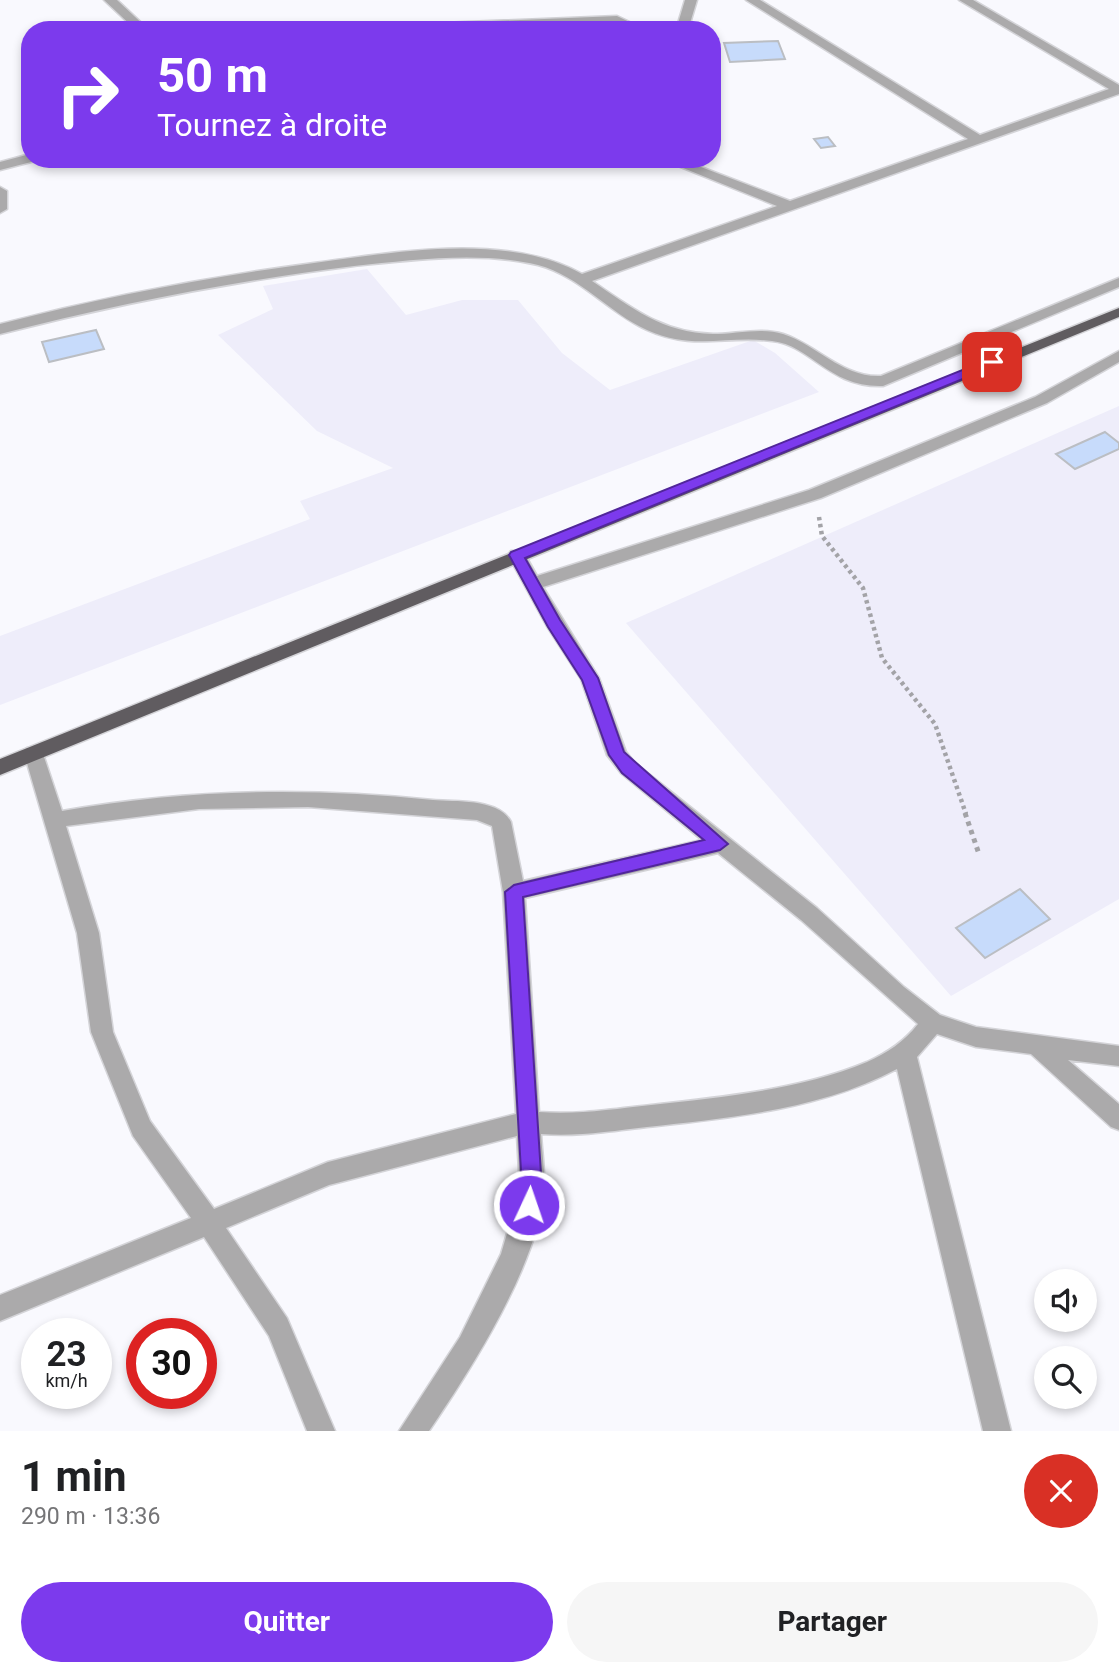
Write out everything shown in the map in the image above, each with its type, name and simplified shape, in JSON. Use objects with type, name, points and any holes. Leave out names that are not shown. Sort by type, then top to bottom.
[{"type":"highway","points":[[0,767],[1119,312]]},
{"type":"street","points":[[110,0],[133,21]]},
{"type":"street","points":[[685,21],[691,0]]},
{"type":"street","points":[[752,0],[975,138]]},
{"type":"street","points":[[965,0],[1119,90]]},
{"type":"street","points":[[592,21],[619,21]]},
{"type":"street","points":[[580,280],[975,138],[1119,90]]},
{"type":"street","points":[[0,166],[21,160]]},
{"type":"street","points":[[690,168],[787,205]]},
{"type":"street","points":[[0,191],[0,209]]},
{"type":"street","points":[[0,329],[102,301],[174,286],[437,253],[532,260],[580,280],[653,327],[684,337],[775,336],[786,339],[843,373],[872,383],[883,381],[1119,282]]},
{"type":"street","points":[[531,584],[815,494],[1041,400],[1119,356]]},
{"type":"street","points":[[517,555],[531,584],[590,678],[617,755],[628,768],[809,914],[896,994],[933,1023],[976,1037],[1039,1048],[1119,1056]]},
{"type":"street","points":[[34,753],[88,933],[102,1032],[141,1128],[209,1223],[278,1327],[321,1431]]},
{"type":"street","points":[[56,820],[132,806],[182,801],[340,799],[477,812],[488,814],[501,822],[514,892],[532,1189],[526,1221],[465,1357],[413,1431]]},
{"type":"street","points":[[514,892],[720,844]]},
{"type":"street","points":[[0,1308],[328,1174],[528,1122],[563,1125],[594,1122],[797,1093],[860,1074],[905,1054],[933,1023]]},
{"type":"street","points":[[1039,1048],[1119,1119]]},
{"type":"street","points":[[905,1054],[997,1431]]},
{"type":"path","points":[[815,494],[822,536],[863,588],[882,658],[935,724],[979,854]]},
{"type":"shaded area","points":[[367,269],[406,315],[462,300],[518,300],[562,353],[610,390],[753,340],[775,353],[819,392],[0,705],[0,636],[310,519],[300,501],[393,468],[317,431],[218,335],[273,309],[263,286]]},
{"type":"shaded area","points":[[1119,406],[1119,899],[951,996],[626,623]]},
{"type":"building","points":[[778,41],[785,59],[730,62],[724,43]]},
{"type":"building","points":[[828,137],[835,146],[821,148],[814,139]]},
{"type":"building","points":[[96,330],[104,349],[49,362],[42,342]]},
{"type":"building","points":[[1105,432],[1119,443],[1119,449],[1075,469],[1056,454]]},
{"type":"building","points":[[1020,889],[1050,919],[985,958],[956,928]]},
{"type":"route","points":[[529,1205],[532,1189],[514,892],[720,844],[628,768],[617,755],[590,678],[554,623],[517,555],[870,414],[992,362]]}]
